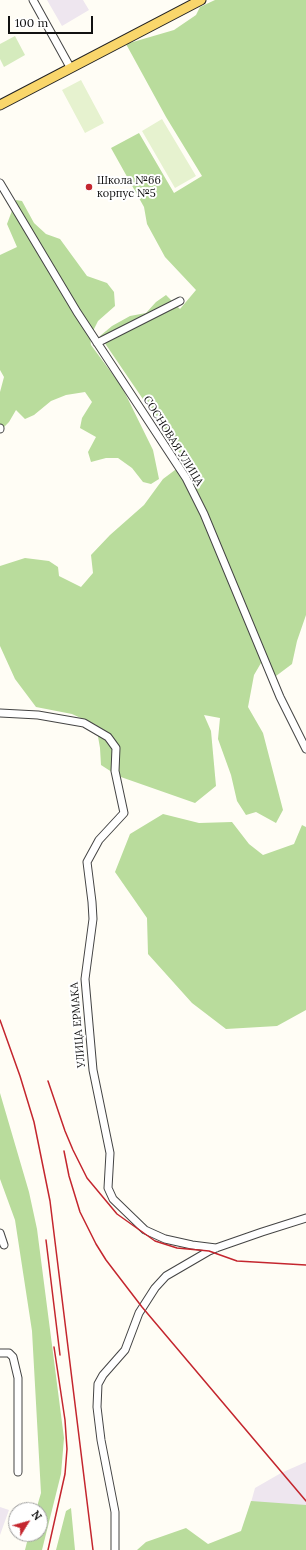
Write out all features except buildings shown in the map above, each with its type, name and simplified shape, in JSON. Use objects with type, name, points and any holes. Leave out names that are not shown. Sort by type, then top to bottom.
[{"type":"main road","points":[[0,105],[70,67],[201,0]]},
{"type":"street","points":[[33,0],[70,67]]},
{"type":"street","name":"СОСНОВАЯ УЛИЦА","points":[[0,183],[98,343],[186,478],[204,514],[280,697],[306,749]]},
{"type":"street","points":[[98,343],[180,301]]},
{"type":"street","name":"УЛИЦА ЕРМАКА","points":[[0,713],[38,715],[84,723],[108,737],[116,748],[115,771],[124,813],[99,840],[87,862],[93,919],[85,979],[93,1070],[110,1153],[108,1188],[113,1199],[145,1230],[165,1239],[192,1245],[216,1248]]},
{"type":"street","points":[[115,1550],[115,1512],[101,1440],[97,1407],[98,1384],[103,1375],[125,1350],[138,1313],[166,1276],[216,1248],[306,1218]]},
{"type":"street","points":[[0,1233],[4,1244]]},
{"type":"street","points":[[0,1353],[9,1353],[13,1357],[18,1378],[18,1472]]},
{"type":"shaded area","points":[[47,0],[83,0],[89,10],[62,26]]},
{"type":"shaded area","points":[[306,1462],[306,1550],[238,1550],[255,1488],[281,1473]]},
{"type":"shaded area","points":[[0,1507],[8,1510],[8,1513],[0,1535]]},
{"type":"green space","points":[[215,0],[306,0],[306,615],[297,641],[292,664],[276,676],[269,668],[261,663],[254,675],[248,707],[263,733],[283,810],[276,823],[256,812],[246,815],[237,801],[231,775],[218,739],[220,718],[204,715],[211,731],[216,786],[195,803],[118,776],[101,765],[96,725],[72,714],[36,707],[15,679],[0,646],[0,566],[25,558],[49,561],[58,567],[59,576],[81,587],[93,573],[91,555],[110,535],[144,505],[163,479],[179,467],[183,458],[100,336],[112,326],[130,316],[146,313],[156,302],[166,295],[180,309],[196,290],[165,257],[147,224],[144,207],[111,148],[139,133],[174,193],[202,176],[166,117],[126,44],[174,30],[196,15],[200,7]]},
{"type":"green space","points":[[15,36],[25,55],[4,67],[0,59],[0,44]]},
{"type":"green space","points":[[81,80],[104,123],[85,133],[62,90]]},
{"type":"green space","points":[[162,119],[196,176],[175,188],[142,131]]},
{"type":"green space","points":[[16,200],[22,201],[34,223],[46,234],[60,239],[87,276],[107,283],[114,292],[115,306],[98,321],[90,337],[91,345],[122,387],[153,450],[159,479],[151,484],[143,482],[132,468],[118,458],[106,458],[91,462],[88,452],[96,437],[80,428],[82,418],[92,402],[85,392],[66,395],[51,401],[34,415],[25,419],[16,410],[9,422],[0,431],[0,392],[4,377],[0,370],[0,255],[17,247],[7,224]]},
{"type":"green space","points":[[163,814],[199,823],[232,822],[249,844],[263,855],[294,844],[302,825],[306,827],[306,1010],[277,1026],[226,1029],[192,1003],[148,954],[147,918],[115,872],[130,834]]},
{"type":"green space","points":[[0,1093],[29,1192],[37,1229],[64,1438],[61,1474],[48,1526],[48,1502],[38,1502],[41,1493],[32,1331],[15,1220],[0,1179]]},
{"type":"green space","points":[[251,1501],[306,1505],[306,1550],[137,1550],[146,1542],[186,1528],[208,1544],[241,1531]]},
{"type":"green space","points":[[71,1508],[75,1550],[56,1550],[66,1511]]},
{"type":"green space","points":[[27,1542],[44,1542],[42,1550],[25,1550]]},
{"type":"railway","points":[[0,1020],[20,1076],[34,1122],[50,1201],[93,1550]]},
{"type":"railway","points":[[48,1081],[65,1131],[87,1178],[117,1214],[155,1241],[177,1248],[209,1251],[237,1261],[306,1265]]},
{"type":"railway","points":[[64,1151],[69,1176],[80,1212],[106,1260],[142,1307],[306,1501]]},
{"type":"railway","points":[[46,1240],[60,1355]]},
{"type":"railway","points":[[48,1550],[65,1474],[67,1449],[65,1420],[54,1347]]},
{"type":"place","name":"Школа №66 корпус №5","points":[[89,187]]}]
